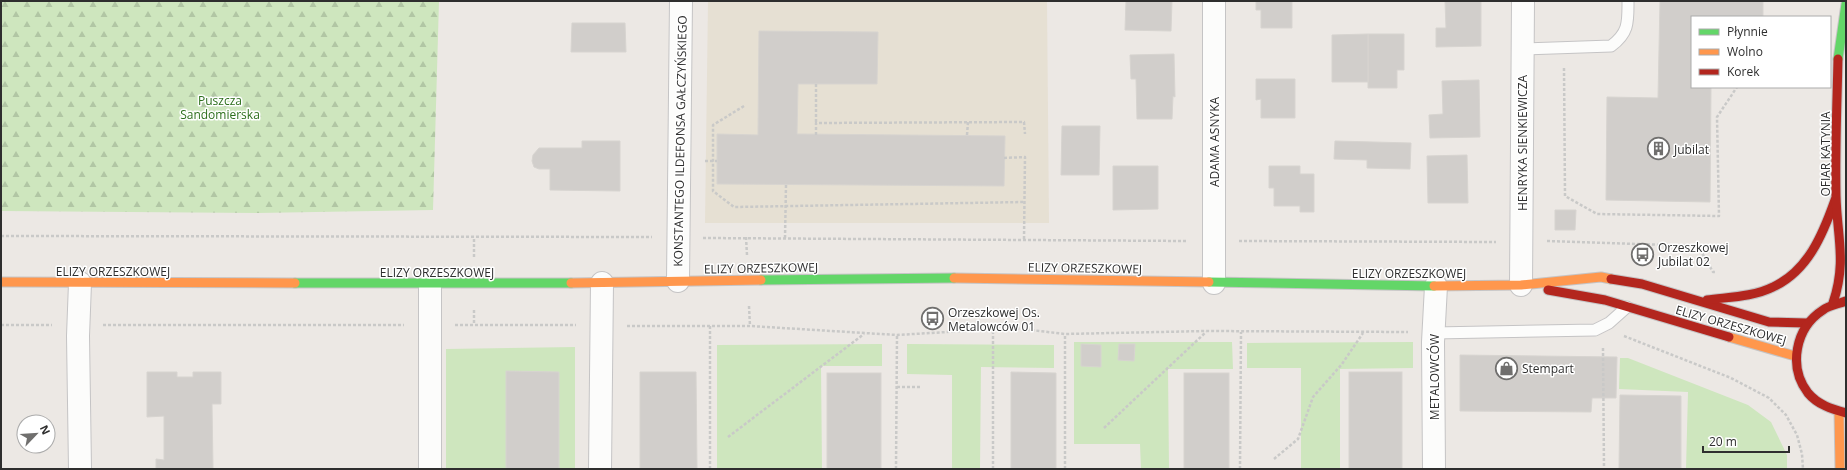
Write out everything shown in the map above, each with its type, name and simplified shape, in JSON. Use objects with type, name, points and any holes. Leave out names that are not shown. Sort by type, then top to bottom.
[{"type":"street","name":"KONSTANTEGO ILDEFONSA GAŁCZYŃSKIEGO","points":[[678,281],[681,1]]},
{"type":"street","name":"ADAMA ASNYKA","points":[[1214,1],[1214,283]]},
{"type":"street","name":"HENRYKA SIENKIEWICZA","points":[[1521,285],[1523,1]]},
{"type":"street","name":"OFIAR KATYNIA","points":[[1833,303],[1839,290],[1843,269],[1844,247],[1836,197],[1838,58],[1846,4]]},
{"type":"street","points":[[1701,301],[1757,293],[1788,278],[1805,264],[1817,246],[1826,227],[1836,197]]},
{"type":"street","name":"ELIZY ORZESZKOWEJ","points":[[1,282],[430,284],[1036,278],[1214,283],[1436,286],[1521,285],[1601,277],[1642,284],[1768,322],[1806,323]]},
{"type":"street","points":[[80,283],[80,469]]},
{"type":"street","points":[[600,469],[602,283]]},
{"type":"street","points":[[430,284],[430,469]]},
{"type":"street","name":"ELIZY ORZESZKOWEJ","points":[[1521,285],[1605,300],[1795,356]]},
{"type":"street","name":"METALOWCÓW","points":[[1434,469],[1434,333],[1436,286]]},
{"type":"street","points":[[1840,469],[1842,412],[1821,405],[1807,392],[1798,375],[1795,356],[1798,339],[1806,323],[1820,310],[1833,303],[1846,301]]},
{"type":"lane","points":[[1523,49],[1610,46],[1621,38],[1627,28],[1628,1]]},
{"type":"lane","points":[[1434,333],[1595,330],[1609,323],[1627,307]]},
{"type":"path","points":[[1564,48],[1565,196],[1597,214],[1719,216],[1717,117],[1735,88]]},
{"type":"path","points":[[816,84],[816,135]]},
{"type":"path","points":[[744,106],[713,125],[713,191],[734,207],[1025,202]]},
{"type":"path","points":[[967,135],[968,122]]},
{"type":"path","points":[[816,123],[1024,122],[1025,134]]},
{"type":"path","points":[[1004,158],[1025,157],[1024,241]]},
{"type":"path","points":[[785,238],[786,185]]},
{"type":"path","points":[[1,236],[679,237],[1024,241],[1560,241],[1698,246],[1713,272],[1719,274]]},
{"type":"path","points":[[1,325],[750,326],[897,335],[1014,328],[1065,334],[1206,332],[1434,333]]},
{"type":"path","points":[[710,326],[710,469]]},
{"type":"path","points":[[993,329],[993,469]]},
{"type":"path","points":[[1595,330],[1619,334],[1642,342],[1731,378],[1769,398],[1786,415],[1797,435],[1802,454],[1803,469]]},
{"type":"path","points":[[1104,428],[1206,332]]},
{"type":"path","points":[[1240,469],[1241,332]]},
{"type":"path","points":[[728,437],[864,333]]},
{"type":"path","points":[[1274,459],[1298,439],[1313,397],[1342,364],[1363,333]]},
{"type":"path","points":[[1065,334],[1065,469]]},
{"type":"path","points":[[896,469],[897,335]]},
{"type":"path","points":[[1603,346],[1604,469]]},
{"type":"path","points":[[897,387],[921,387]]},
{"type":"shaded area","points":[[708,1],[1047,1],[1049,223],[705,223]]},
{"type":"green space","name":"Puszcza Sandomierska","points":[[1,1],[439,1],[433,210],[258,213],[1,211]]},
{"type":"green space","points":[[1074,342],[1232,342],[1233,369],[1168,369],[1169,469],[1141,469],[1140,444],[1074,444]]},
{"type":"green space","points":[[1413,342],[1413,368],[1340,369],[1340,469],[1301,469],[1301,368],[1247,368],[1247,343]]},
{"type":"green space","points":[[882,344],[882,366],[821,366],[822,469],[717,469],[717,345]]},
{"type":"green space","points":[[907,344],[1054,345],[1054,368],[981,367],[980,469],[952,469],[952,375],[907,374]]},
{"type":"green space","points":[[575,347],[575,469],[446,469],[446,349]]},
{"type":"green space","points":[[1620,358],[1628,358],[1748,405],[1771,422],[1787,455],[1787,469],[1686,469],[1688,392],[1619,389]]},
{"type":"building","points":[[1126,1],[1172,1],[1171,31],[1125,30]]},
{"type":"building","points":[[1256,1],[1292,1],[1292,28],[1261,28],[1261,10],[1256,10]]},
{"type":"building","points":[[1445,1],[1481,1],[1481,46],[1436,47],[1436,28],[1446,28]]},
{"type":"building","name":"Jubilat","points":[[1660,1],[1763,1],[1763,16],[1691,16],[1691,88],[1711,88],[1710,202],[1606,200],[1607,97],[1658,98]]},
{"type":"building","points":[[572,23],[625,23],[626,52],[571,52]]},
{"type":"building","points":[[759,31],[878,32],[877,84],[798,84],[797,134],[1005,136],[1004,186],[717,184],[717,134],[758,135]]},
{"type":"building","points":[[1368,34],[1404,34],[1404,70],[1397,70],[1397,88],[1368,88]]},
{"type":"building","points":[[1368,34],[1368,82],[1332,82],[1332,35]]},
{"type":"building","points":[[1174,54],[1175,97],[1173,96],[1172,119],[1137,119],[1136,79],[1131,79],[1130,55]]},
{"type":"building","points":[[1256,79],[1295,79],[1295,118],[1261,118],[1261,99],[1256,100]]},
{"type":"building","points":[[1479,80],[1480,137],[1430,138],[1429,115],[1443,114],[1442,81]]},
{"type":"building","points":[[1062,126],[1100,126],[1099,175],[1061,175]]},
{"type":"building","points":[[582,141],[620,141],[620,191],[550,190],[550,169],[539,169],[534,167],[532,161],[533,155],[539,148],[582,148]]},
{"type":"building","points":[[1335,141],[1411,143],[1410,169],[1367,168],[1367,160],[1334,159]]},
{"type":"building","points":[[1467,155],[1468,203],[1428,203],[1427,156]]},
{"type":"building","points":[[1113,166],[1158,166],[1158,209],[1113,210]]},
{"type":"building","points":[[1269,166],[1300,166],[1300,174],[1314,174],[1314,212],[1300,212],[1300,206],[1274,206],[1274,188],[1269,188]]},
{"type":"building","points":[[1555,210],[1576,210],[1575,230],[1555,230]]},
{"type":"building","points":[[1081,344],[1101,345],[1101,367],[1081,366]]},
{"type":"building","points":[[1119,344],[1135,344],[1134,361],[1118,360]]},
{"type":"building","points":[[1460,355],[1617,357],[1616,398],[1592,398],[1591,412],[1460,411]]},
{"type":"building","points":[[506,371],[559,372],[559,469],[506,469]]},
{"type":"building","points":[[147,372],[177,372],[177,377],[193,377],[193,372],[221,372],[221,404],[212,404],[213,469],[156,469],[156,459],[164,460],[164,416],[147,417]]},
{"type":"building","points":[[640,372],[696,372],[697,469],[640,469]]},
{"type":"building","points":[[1011,372],[1056,373],[1056,469],[1011,469]]},
{"type":"building","points":[[1349,372],[1402,372],[1402,469],[1349,469]]},
{"type":"building","points":[[827,373],[881,373],[881,469],[827,469]]},
{"type":"building","points":[[1184,373],[1229,373],[1229,469],[1184,469]]},
{"type":"building","points":[[1620,395],[1681,396],[1681,469],[1619,469]]},
{"type":"traffic: fast","points":[[1838,59],[1846,4]]},
{"type":"traffic: fast","points":[[761,280],[954,278]]},
{"type":"traffic: fast","points":[[1209,282],[1434,286]]},
{"type":"traffic: fast","points":[[295,283],[571,283]]},
{"type":"traffic: slow","points":[[1434,286],[1521,285],[1601,277],[1611,279]]},
{"type":"traffic: slow","points":[[954,278],[1209,282]]},
{"type":"traffic: slow","points":[[571,283],[761,280]]},
{"type":"traffic: slow","points":[[1,282],[295,283]]},
{"type":"traffic: slow","points":[[1729,337],[1795,356]]},
{"type":"traffic: slow","points":[[1839,412],[1840,469]]},
{"type":"traffic: jam","points":[[1833,303],[1840,275],[1836,179],[1838,59]]},
{"type":"traffic: jam","points":[[1707,300],[1757,293],[1773,287],[1785,280],[1796,271],[1813,250],[1825,226],[1835,200]]},
{"type":"traffic: jam","points":[[1611,279],[1642,284],[1769,322],[1806,323]]},
{"type":"traffic: jam","points":[[1548,290],[1605,300],[1729,337]]},
{"type":"traffic: jam","points":[[1846,301],[1828,307],[1813,318],[1801,337],[1797,360],[1798,372],[1808,393],[1821,404],[1846,413]]},
{"type":"place","name":"Jubilat","points":[[1658,149]]},
{"type":"place","name":"Orzeszkowej Jubilat 02","points":[[1643,254]]},
{"type":"place","name":"Orzeszkowej Os. Metalowców 01","points":[[933,319]]},
{"type":"place","name":"Stempart","points":[[1507,368]]}]
